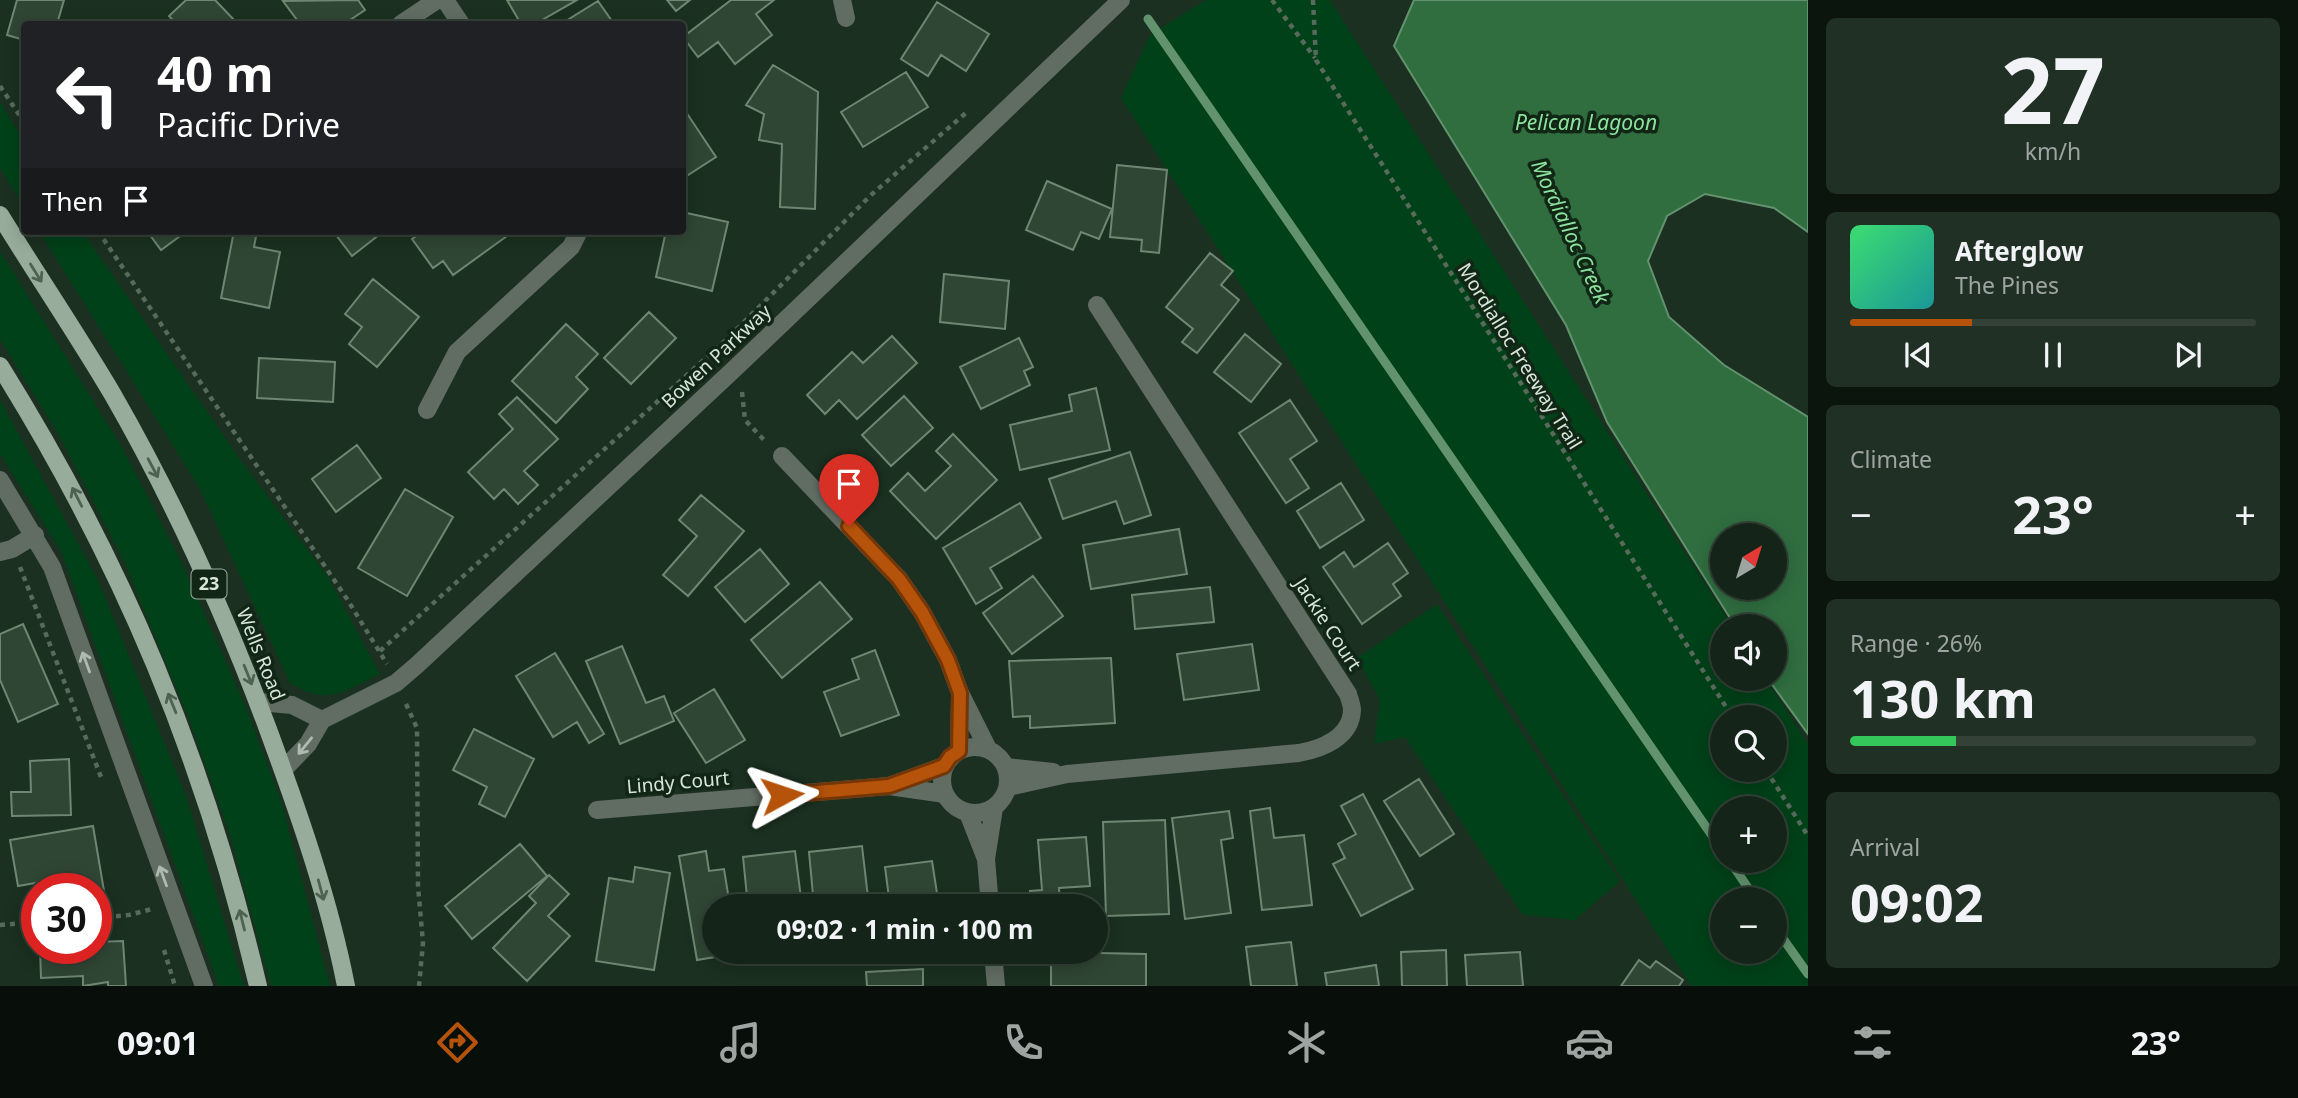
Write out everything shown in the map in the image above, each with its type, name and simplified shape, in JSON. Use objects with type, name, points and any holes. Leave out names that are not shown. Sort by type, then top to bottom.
[{"type":"main road","name":"Wells Road","points":[[0,215],[112,394],[153,469],[217,602],[284,769],[311,853],[346,986]]},
{"type":"main road","points":[[0,366],[76,495],[157,666],[193,759],[219,841],[258,986]]},
{"type":"street","points":[[406,21],[437,0]]},
{"type":"street","points":[[445,0],[459,21]]},
{"type":"street","name":"Bowen Parkway","points":[[322,720],[396,683],[730,373],[1121,0]]},
{"type":"street","points":[[427,410],[457,352],[570,247],[577,235]]},
{"type":"street","name":"Jackie Court","points":[[1008,787],[1067,774],[1319,750],[1334,741],[1347,726],[1352,710],[1348,694],[1097,305]]},
{"type":"street","points":[[782,456],[899,579],[922,612],[948,660],[960,693],[988,749],[1002,759],[1006,766],[1008,787],[994,808],[986,812],[968,813],[958,809],[945,794],[942,776],[944,766],[950,757],[968,747],[988,749]]},
{"type":"street","points":[[0,480],[52,567],[204,986]]},
{"type":"street","points":[[6,551],[34,535]]},
{"type":"street","points":[[959,751],[960,693]]},
{"type":"street","points":[[259,702],[292,705],[322,720],[308,744],[284,769]]},
{"type":"street","name":"Lindy Court","points":[[889,786],[944,766]]},
{"type":"street","name":"Jackie Court","points":[[1006,766],[1067,774]]},
{"type":"street","name":"Lindy Court","points":[[597,810],[889,786],[945,794]]},
{"type":"street","points":[[989,894],[986,859],[994,808]]},
{"type":"street","points":[[968,813],[986,859]]},
{"type":"street","points":[[994,964],[996,986]]},
{"type":"path","points":[[1272,0],[1317,60]]},
{"type":"path","name":"Mordialloc Freeway Trail","points":[[1313,0],[1317,60],[1725,705]]},
{"type":"path","points":[[0,86],[21,118]]},
{"type":"path","points":[[380,650],[711,354],[871,195],[973,106]]},
{"type":"path","points":[[101,235],[380,650],[417,727],[418,886],[423,943],[419,986]]},
{"type":"path","points":[[711,354],[741,387],[745,420],[782,456]]},
{"type":"path","points":[[6,551],[103,782]]},
{"type":"path","points":[[1774,782],[1808,836]]},
{"type":"path","points":[[147,897],[155,922]]},
{"type":"path","points":[[112,917],[151,909],[172,899]]},
{"type":"path","points":[[0,925],[21,923]]},
{"type":"path","points":[[163,948],[175,986]]},
{"type":"shaded area","points":[[1206,0],[1330,0],[1710,592],[1710,600],[1715,600],[1724,614],[1710,614],[1710,691],[1774,691],[1783,705],[1710,705],[1710,782],[1787,782],[1787,712],[1808,744],[1808,986],[1691,986],[1121,98],[1150,35]]},
{"type":"shaded area","points":[[0,102],[21,136],[21,202],[0,168]]},
{"type":"shaded area","points":[[41,235],[85,235],[242,462],[328,577],[380,674],[346,691],[326,695],[303,690],[290,683],[200,489]]},
{"type":"shaded area","points":[[0,251],[122,447],[180,559],[245,705],[281,801],[330,986],[271,986],[229,831],[189,719],[124,561],[60,437],[0,339]]},
{"type":"shaded area","points":[[0,400],[98,580],[186,796],[244,986],[219,986],[61,551],[0,454]]},
{"type":"shaded area","points":[[1437,604],[1620,881],[1575,920],[1523,915],[1405,737],[1374,744],[1380,700],[1357,658]]},
{"type":"water","name":"Pelican Lagoon","points":[[1414,0],[1808,0],[1808,232],[1774,208],[1705,194],[1667,216],[1648,261],[1669,317],[1724,365],[1808,417],[1808,734],[1777,691],[1787,691],[1787,614],[1727,614],[1719,600],[1787,600],[1787,523],[1710,523],[1710,586],[1607,422],[1566,325],[1394,46]]},
{"type":"building","points":[[17,0],[64,0],[58,21],[21,21],[21,39],[7,35]]},
{"type":"building","points":[[186,0],[215,0],[235,21],[173,21],[169,16]]},
{"type":"building","points":[[358,0],[365,10],[348,21],[298,21],[283,1]]},
{"type":"building","points":[[507,0],[577,0],[540,21],[519,21]]},
{"type":"building","points":[[667,0],[690,0],[676,11]]},
{"type":"building","points":[[731,0],[774,0],[756,14],[772,35],[735,64],[718,42],[698,57],[686,41],[686,35]]},
{"type":"building","points":[[598,1],[612,21],[566,21]]},
{"type":"building","points":[[937,2],[989,34],[966,71],[941,55],[928,76],[901,59]]},
{"type":"building","points":[[773,65],[818,92],[815,209],[780,207],[782,144],[759,140],[764,114],[746,105]]},
{"type":"building","points":[[906,72],[928,107],[863,147],[841,112]]},
{"type":"building","points":[[688,115],[716,157],[686,176]]},
{"type":"building","points":[[1117,165],[1167,170],[1159,253],[1141,251],[1142,240],[1110,237]]},
{"type":"building","points":[[1047,181],[1112,209],[1099,239],[1081,232],[1073,250],[1026,230]]},
{"type":"building","points":[[686,213],[728,222],[712,291],[656,277],[665,235],[686,235]]},
{"type":"building","points":[[150,235],[182,235],[161,250]]},
{"type":"building","points":[[233,235],[256,235],[254,247],[280,252],[269,308],[221,298]]},
{"type":"building","points":[[336,235],[379,235],[352,256]]},
{"type":"building","points":[[418,235],[508,235],[453,275],[443,261],[433,268],[412,239]]},
{"type":"building","points":[[1210,253],[1233,271],[1221,285],[1239,300],[1197,353],[1182,342],[1193,329],[1166,307]]},
{"type":"building","points":[[944,274],[1009,281],[1005,329],[940,322]]},
{"type":"building","points":[[373,279],[419,317],[377,367],[349,344],[362,327],[345,314]]},
{"type":"building","points":[[649,312],[676,338],[631,384],[604,358]]},
{"type":"building","points":[[566,324],[598,354],[576,377],[588,389],[556,423],[512,381]]},
{"type":"building","points":[[1245,334],[1281,364],[1251,402],[1214,372]]},
{"type":"building","points":[[892,336],[917,363],[857,419],[839,400],[825,414],[807,395],[852,352],[863,363]]},
{"type":"building","points":[[1019,338],[1033,367],[1024,371],[1030,385],[981,409],[960,367]]},
{"type":"building","points":[[259,358],[335,362],[333,402],[257,398]]},
{"type":"building","points":[[1096,388],[1110,450],[1020,470],[1010,425],[1072,411],[1069,395]]},
{"type":"building","points":[[904,396],[933,428],[891,466],[862,435]]},
{"type":"building","points":[[517,397],[558,439],[524,471],[538,485],[518,504],[504,489],[494,499],[468,472],[513,429],[499,414]]},
{"type":"building","points":[[1290,400],[1317,441],[1290,459],[1309,488],[1286,503],[1239,433]]},
{"type":"building","points":[[953,434],[997,480],[936,539],[890,491],[908,473],[925,491],[951,466],[936,451]]},
{"type":"building","points":[[357,445],[381,478],[336,512],[312,479]]},
{"type":"building","points":[[1130,452],[1151,515],[1124,524],[1116,501],[1063,519],[1049,479]]},
{"type":"building","points":[[1341,483],[1364,520],[1320,548],[1297,511]]},
{"type":"building","points":[[405,489],[453,517],[407,596],[358,568]]},
{"type":"building","points":[[701,495],[744,531],[688,596],[663,575],[697,536],[679,520]]},
{"type":"building","points":[[1020,503],[1041,538],[990,568],[1002,588],[976,604],[943,548]]},
{"type":"building","points":[[1179,529],[1187,574],[1091,589],[1083,545]]},
{"type":"building","points":[[1388,543],[1408,573],[1393,584],[1401,596],[1362,624],[1323,567],[1344,552],[1354,567]]},
{"type":"building","points":[[760,549],[789,584],[745,622],[715,587]]},
{"type":"building","points":[[1033,576],[1063,616],[1012,654],[983,613]]},
{"type":"building","points":[[820,582],[852,619],[782,678],[751,640]]},
{"type":"building","points":[[1210,587],[1214,622],[1135,629],[1132,595]]},
{"type":"building","points":[[23,624],[58,704],[18,722],[0,680],[0,634]]},
{"type":"building","points":[[1252,644],[1259,690],[1184,700],[1177,654]]},
{"type":"building","points":[[622,646],[646,703],[664,696],[674,721],[620,744],[586,661]]},
{"type":"building","points":[[875,650],[899,715],[841,736],[824,692],[859,679],[852,659]]},
{"type":"building","points":[[555,653],[604,734],[589,743],[577,722],[553,737],[516,676]]},
{"type":"building","points":[[1111,658],[1115,723],[1030,728],[1030,716],[1013,717],[1009,661]]},
{"type":"building","points":[[714,689],[745,740],[706,763],[674,713]]},
{"type":"building","points":[[474,729],[534,759],[505,817],[479,804],[487,787],[453,770]]},
{"type":"building","points":[[69,759],[71,815],[12,816],[11,792],[31,792],[30,761]]},
{"type":"building","points":[[1419,779],[1454,834],[1420,856],[1384,801]]},
{"type":"building","points":[[1363,794],[1413,889],[1361,916],[1333,864],[1345,858],[1338,844],[1356,834],[1341,806]]},
{"type":"building","points":[[1270,808],[1274,838],[1304,835],[1312,905],[1262,910],[1250,811]]},
{"type":"building","points":[[1229,811],[1233,838],[1221,840],[1231,913],[1185,919],[1172,818]]},
{"type":"building","points":[[1165,820],[1169,914],[1108,916],[1103,822]]},
{"type":"building","points":[[93,826],[101,873],[21,873],[21,885],[18,886],[10,840]]},
{"type":"building","points":[[1086,837],[1090,886],[1059,888],[1059,894],[1030,894],[1030,891],[1042,890],[1038,840]]},
{"type":"building","points":[[520,844],[547,876],[472,939],[445,906]]},
{"type":"building","points":[[862,846],[868,894],[813,894],[809,852]]},
{"type":"building","points":[[706,851],[709,871],[724,869],[728,894],[702,894],[702,959],[697,960],[679,856]]},
{"type":"building","points":[[795,851],[800,894],[747,894],[743,857]]},
{"type":"building","points":[[932,861],[937,894],[888,894],[885,867]]},
{"type":"building","points":[[635,867],[670,873],[654,970],[596,961],[609,878],[633,882]]},
{"type":"building","points":[[549,875],[569,894],[548,916],[570,936],[527,981],[493,948],[536,903],[529,896]]},
{"type":"building","points":[[112,941],[123,941],[126,986],[108,986],[108,982],[83,986],[83,976],[41,978],[41,964],[112,964]]},
{"type":"building","points":[[1291,942],[1297,986],[1251,986],[1246,947]]},
{"type":"building","points":[[1446,950],[1447,986],[1402,986],[1401,952]]},
{"type":"building","points":[[1520,952],[1523,986],[1467,986],[1465,955]]},
{"type":"building","points":[[1108,953],[1146,954],[1146,986],[1051,986],[1051,964],[1108,964]]},
{"type":"building","points":[[1639,960],[1650,968],[1656,961],[1683,980],[1679,986],[1621,986]]},
{"type":"building","points":[[1376,965],[1379,986],[1327,986],[1325,973]]},
{"type":"building","points":[[923,969],[923,986],[867,986],[866,972]]},
{"type":"waterway","points":[[1148,19],[1710,833]]},
{"type":"waterway","points":[[1738,873],[1747,887]]},
{"type":"waterway","points":[[1787,944],[1808,974]]},
{"type":"route","points":[[782,795],[889,786],[944,766],[950,757],[959,751],[960,693],[948,660],[922,612],[899,579],[849,526]]},
{"type":"water label","name":"Mordialloc Creek","points":[[1570,232]]}]
